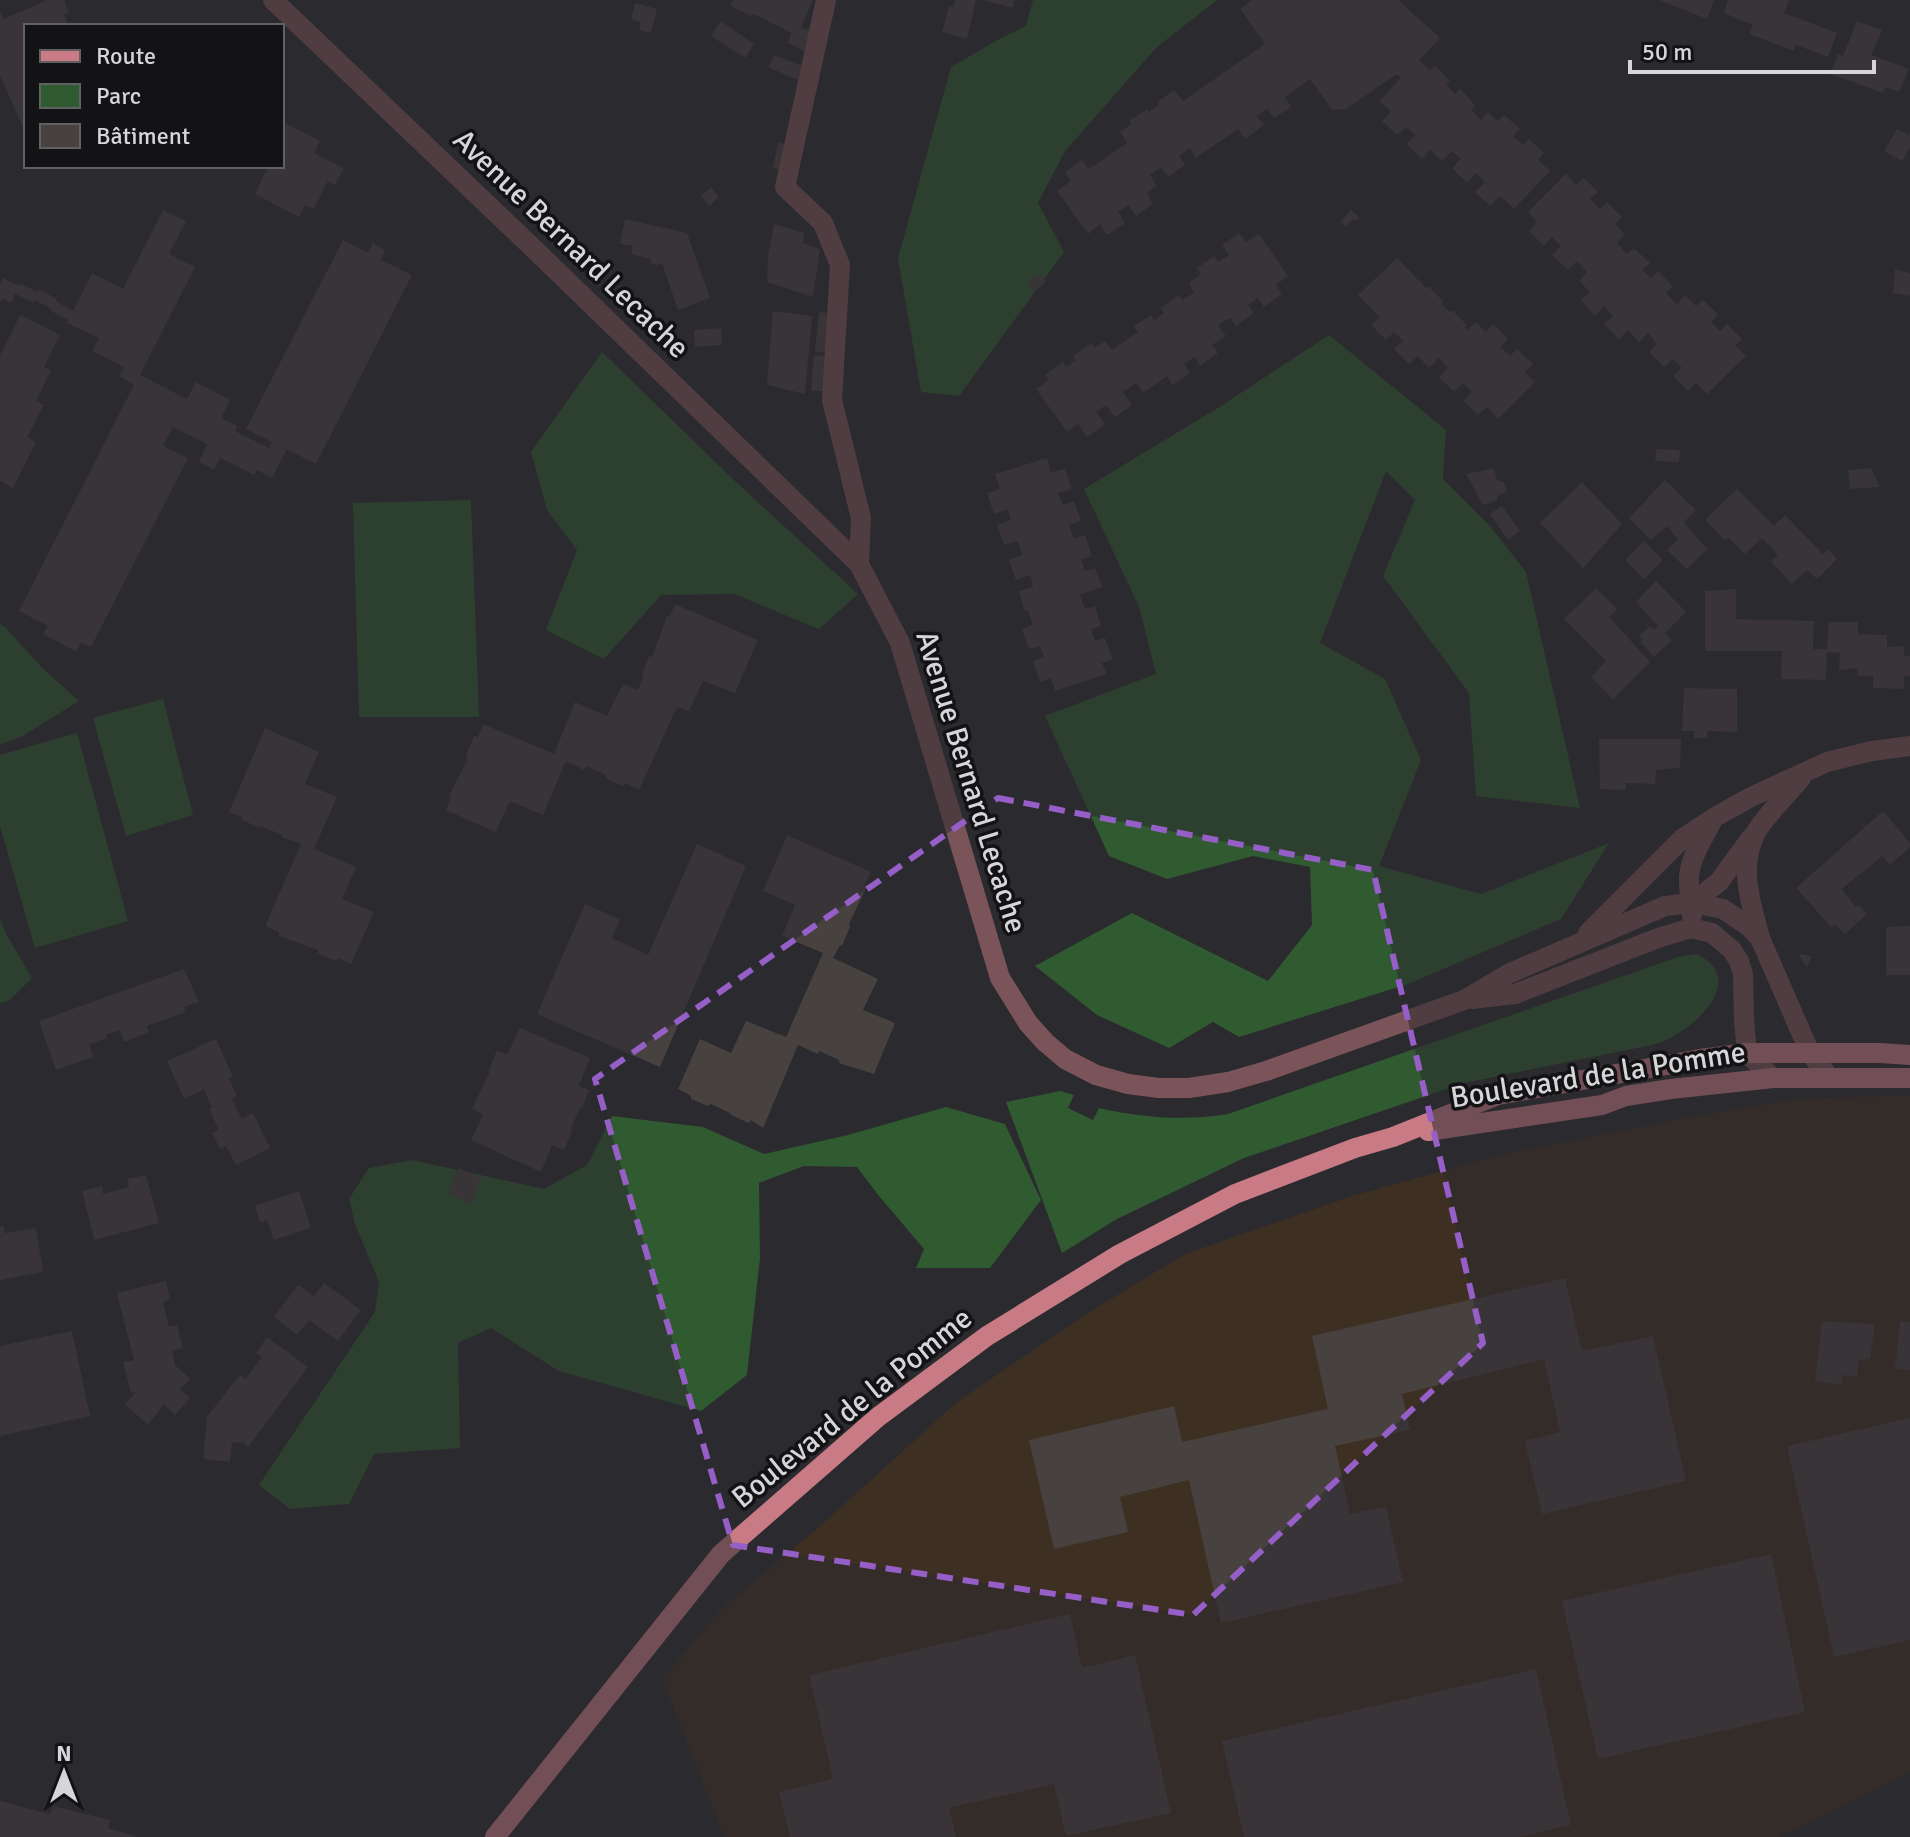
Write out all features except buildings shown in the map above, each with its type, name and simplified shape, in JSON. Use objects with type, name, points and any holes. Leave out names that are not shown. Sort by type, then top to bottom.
[{"type":"main road","name":"Boulevard de la Pomme","points":[[495,1837],[721,1554],[878,1417],[987,1336],[1120,1254],[1235,1194],[1498,1095],[1747,1053],[1910,1055]]},
{"type":"main road","name":"Boulevard de la Pomme","points":[[1393,1137],[1602,1105],[1626,1096],[1671,1089],[1773,1078],[1910,1078]]},
{"type":"street","name":"Avenue Bernard Lecache","points":[[273,0],[859,564],[900,643],[1000,978],[1028,1023],[1065,1059],[1096,1075],[1128,1084],[1189,1088],[1228,1082],[1464,1000],[1508,974],[1580,942],[1665,906],[1692,903],[1723,909],[1760,938],[1810,1053],[1830,1078]]},
{"type":"street","points":[[826,0],[785,187],[823,223],[840,265],[832,400],[861,518],[859,564]]},
{"type":"street","points":[[1580,942],[1683,838],[1715,817],[1827,762],[1910,746]]},
{"type":"street","points":[[1692,903],[1719,882],[1757,830],[1807,772]]},
{"type":"street","points":[[1715,817],[1692,859],[1688,879],[1692,903],[1691,928],[1712,933],[1732,950],[1739,961],[1743,974],[1747,1053],[1773,1078]]},
{"type":"street","points":[[1757,830],[1749,850],[1747,890],[1760,938]]},
{"type":"street","name":"Avenue Bernard Lecache","points":[[1464,1000],[1515,994],[1691,928]]},
{"type":"highlighted area","points":[[998,798],[1373,870],[1483,1343],[1193,1615],[733,1545],[595,1079]]},
{"type":"shaded area","points":[[1910,1095],[1910,1772],[1781,1837],[724,1837],[662,1679],[721,1609],[819,1527],[957,1402],[1088,1313],[1185,1254],[1352,1196],[1504,1154],[1797,1099]]},
{"type":"green space","points":[[1033,0],[1217,0],[1157,47],[1065,151],[1038,203],[1064,252],[959,396],[921,392],[898,258],[951,67],[1026,26]]},
{"type":"green space","points":[[1329,335],[1446,430],[1443,479],[1490,526],[1526,572],[1580,808],[1476,796],[1469,693],[1383,576],[1415,500],[1386,471],[1320,643],[1385,679],[1421,760],[1379,866],[1481,894],[1609,843],[1561,919],[1408,984],[1239,1037],[1213,1022],[1169,1048],[1097,1015],[1035,966],[1132,913],[1268,981],[1312,925],[1310,867],[1253,856],[1167,879],[1109,856],[1045,716],[1156,674],[1139,607],[1084,489],[1221,406]]},
{"type":"green space","points":[[602,352],[737,483],[858,594],[819,629],[734,594],[661,595],[604,659],[546,630],[577,550],[547,510],[531,452]]},
{"type":"green space","points":[[471,500],[479,717],[359,717],[353,503]]},
{"type":"green space","points":[[0,624],[79,701],[21,737],[0,744]]},
{"type":"green space","points":[[163,699],[193,815],[126,836],[93,718]]},
{"type":"green space","points":[[77,733],[128,921],[35,948],[0,826],[0,755]]},
{"type":"green space","points":[[0,919],[32,978],[9,1001],[0,1003]]},
{"type":"green space","points":[[1696,954],[1711,963],[1717,974],[1718,986],[1705,1011],[1666,1040],[1464,1083],[1244,1158],[1117,1219],[1062,1253],[1006,1102],[1060,1091],[1074,1095],[1068,1108],[1093,1120],[1099,1108],[1163,1117],[1228,1114],[1678,957]]},
{"type":"green space","points":[[946,1107],[1005,1124],[1041,1200],[990,1268],[916,1268],[924,1249],[857,1167],[804,1166],[759,1183],[760,1258],[747,1375],[701,1411],[559,1371],[491,1328],[458,1343],[460,1448],[374,1454],[349,1504],[290,1509],[259,1485],[375,1312],[379,1282],[355,1224],[349,1199],[369,1168],[412,1160],[544,1189],[587,1165],[612,1116],[703,1127],[764,1154],[848,1135]]}]
